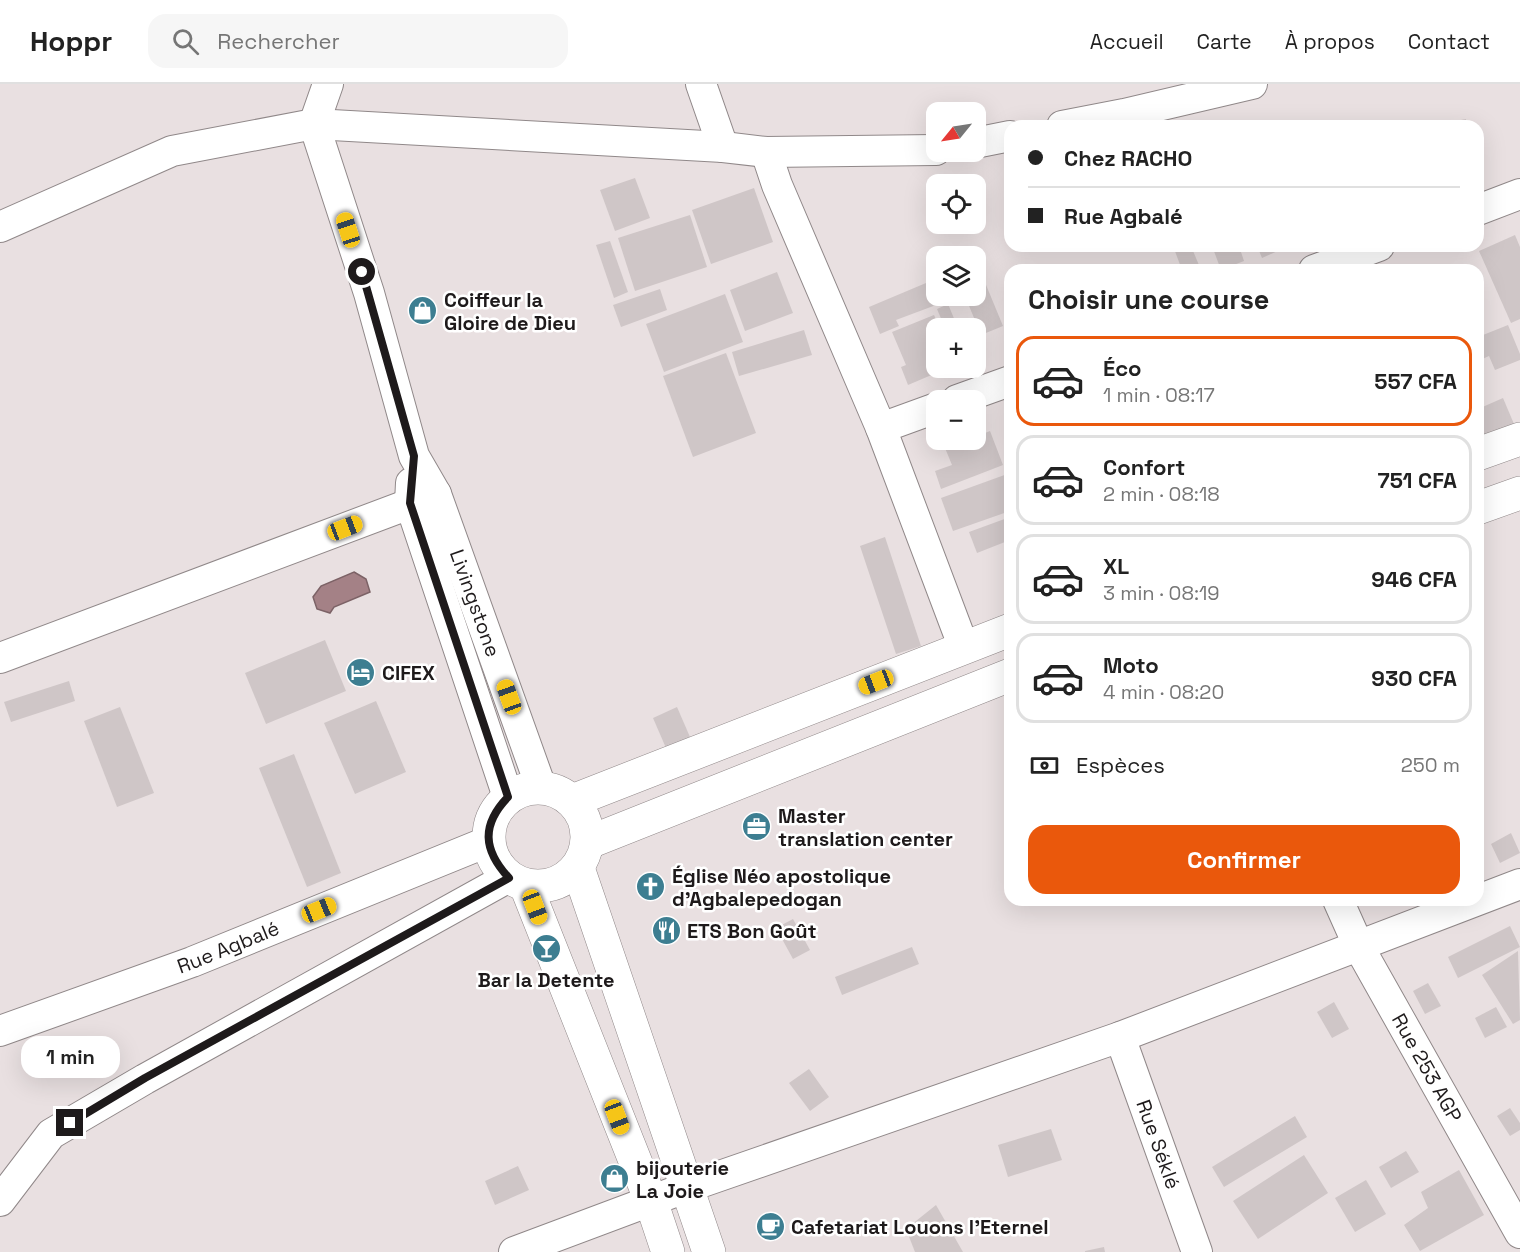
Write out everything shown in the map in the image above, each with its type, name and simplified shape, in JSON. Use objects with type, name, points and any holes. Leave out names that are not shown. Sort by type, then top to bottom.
[{"type":"street","points":[[314,124],[328,84]]},
{"type":"street","points":[[701,84],[723,147]]},
{"type":"street","points":[[1093,120],[1236,86]]},
{"type":"street","points":[[0,227],[172,151],[314,124],[723,147],[766,152],[926,150]]},
{"type":"street","name":"Livingstone","points":[[314,124],[369,293],[414,456],[423,499],[508,797]]},
{"type":"street","points":[[986,141],[1004,137]]},
{"type":"street","points":[[766,152],[777,184],[881,428],[964,648]]},
{"type":"street","points":[[1484,208],[1520,195]]},
{"type":"street","points":[[1330,264],[1363,252]]},
{"type":"street","points":[[985,390],[1004,383]]},
{"type":"street","points":[[881,428],[926,412]]},
{"type":"street","points":[[1484,452],[1520,439]]},
{"type":"street","points":[[1484,506],[1520,493]]},
{"type":"street","points":[[0,658],[423,499]]},
{"type":"street","name":"Livingstone","points":[[423,499],[541,787]]},
{"type":"street","points":[[572,801],[1004,632]]},
{"type":"street","points":[[708,1252],[685,1188],[582,855],[585,820],[572,801],[558,792],[541,787],[524,789],[508,797],[496,810],[488,842],[496,864],[518,881],[545,886],[563,880],[582,855],[1004,678]]},
{"type":"street","name":"Rue Agbalé","points":[[0,1031],[192,962],[488,842]]},
{"type":"street","points":[[0,1201],[51,1134],[145,1078],[518,881]]},
{"type":"street","points":[[518,881],[651,1201],[668,1252]]},
{"type":"street","points":[[1484,898],[1520,884]]},
{"type":"street","name":"Rue 253 AGP","points":[[1341,906],[1359,947],[1520,1233]]},
{"type":"street","points":[[514,1252],[685,1188],[1120,1037],[1464,906]]},
{"type":"street","name":"Rue Séklé","points":[[1120,1037],[1197,1252]]},
{"type":"shaded area","points":[[354,572],[366,579],[370,592],[334,607],[330,613],[317,609],[313,597],[321,586]]},
{"type":"building","points":[[635,178],[650,218],[615,231],[600,190]]},
{"type":"building","points":[[754,188],[773,242],[711,264],[692,210]]},
{"type":"building","points":[[690,215],[707,267],[635,291],[618,238]]},
{"type":"building","points":[[1515,235],[1520,247],[1520,319],[1511,323],[1479,252],[1484,252],[1484,249]]},
{"type":"building","points":[[610,241],[628,292],[614,298],[596,245]]},
{"type":"building","points":[[1175,252],[1194,252],[1198,264],[1180,264]]},
{"type":"building","points":[[1214,252],[1241,252],[1244,261],[1236,264],[1219,264]]},
{"type":"building","points":[[1260,252],[1275,252],[1262,258]]},
{"type":"building","points":[[777,272],[793,313],[745,331],[730,290]]},
{"type":"building","points":[[926,283],[926,306],[933,306],[896,320],[899,326],[880,334],[869,307]]},
{"type":"building","points":[[986,285],[1003,326],[986,333],[986,318],[974,318],[969,306],[986,306]]},
{"type":"building","points":[[660,289],[667,310],[621,327],[613,305]]},
{"type":"building","points":[[725,294],[743,342],[664,372],[646,324]]},
{"type":"building","points":[[949,306],[954,318],[941,318],[937,309]]},
{"type":"building","points":[[926,318],[926,377],[908,385],[901,367],[906,365],[892,332]]},
{"type":"building","points":[[1508,325],[1520,354],[1520,360],[1495,370],[1489,356],[1484,358],[1484,335]]},
{"type":"building","points":[[804,330],[812,355],[739,376],[732,352]]},
{"type":"building","points":[[726,353],[756,433],[693,457],[663,376]]},
{"type":"building","points":[[1503,398],[1514,424],[1484,438],[1484,406]]},
{"type":"building","points":[[990,431],[1003,465],[941,489],[935,471],[952,465],[946,450],[986,450],[986,433]]},
{"type":"building","points":[[1004,475],[1004,513],[953,531],[941,498]]},
{"type":"building","points":[[1004,519],[1004,542],[977,553],[969,532]]},
{"type":"building","points":[[885,537],[921,646],[896,654],[860,546]]},
{"type":"building","points":[[325,640],[346,691],[266,724],[245,673]]},
{"type":"building","points":[[69,681],[75,701],[11,722],[4,702]]},
{"type":"building","points":[[376,701],[406,772],[355,794],[324,723]]},
{"type":"building","points":[[120,707],[154,793],[117,807],[84,721]]},
{"type":"building","points":[[677,707],[690,737],[666,748],[653,718]]},
{"type":"building","points":[[294,754],[341,873],[307,887],[259,768]]},
{"type":"building","points":[[1511,833],[1520,853],[1500,863],[1491,844]]},
{"type":"building","points":[[793,919],[810,950],[793,959],[776,928]]},
{"type":"building","points":[[1510,926],[1520,947],[1458,978],[1448,957]]},
{"type":"building","points":[[912,947],[919,964],[842,995],[835,977]]},
{"type":"building","points":[[1518,951],[1520,1020],[1513,1024],[1482,975]]},
{"type":"building","points":[[1428,983],[1441,1006],[1425,1014],[1413,991]]},
{"type":"building","points":[[1334,1002],[1349,1029],[1332,1038],[1317,1012]]},
{"type":"building","points":[[1496,1007],[1507,1027],[1485,1038],[1475,1018]]},
{"type":"building","points":[[809,1069],[829,1097],[810,1111],[789,1083]]},
{"type":"building","points":[[1510,1108],[1520,1123],[1520,1130],[1510,1136],[1497,1116]]},
{"type":"building","points":[[1295,1116],[1307,1137],[1224,1187],[1212,1167]]},
{"type":"building","points":[[1051,1129],[1062,1160],[1008,1177],[998,1145]]},
{"type":"building","points":[[1406,1151],[1419,1172],[1391,1188],[1379,1167]]},
{"type":"building","points":[[1304,1155],[1328,1193],[1258,1239],[1233,1201]]},
{"type":"building","points":[[518,1166],[529,1190],[495,1205],[485,1181]]},
{"type":"building","points":[[1459,1170],[1484,1215],[1420,1251],[1404,1225],[1428,1208],[1421,1192]]},
{"type":"building","points":[[1366,1180],[1386,1214],[1355,1232],[1335,1198]]},
{"type":"building","points":[[936,1205],[963,1252],[915,1252],[906,1229]]},
{"type":"building","points":[[1104,1247],[1105,1252],[1085,1252],[1085,1251]]},
{"type":"place","name":"Coiffeur la Gloire de Dieu","points":[[423,311]]},
{"type":"place","name":"CIFEX","points":[[361,673]]},
{"type":"place","name":"Master translation center","points":[[757,827]]},
{"type":"place","name":"Église Néo apostolique d'Agbalepedogan","points":[[651,887]]},
{"type":"place","name":"ETS Bon Goût","points":[[666,931]]},
{"type":"place","name":"Bar la Detente","points":[[546,949]]},
{"type":"place","name":"bijouterie La Joie","points":[[615,1179]]},
{"type":"place","name":"Cafetariat Louons l'Eternel","points":[[770,1227]]},
{"type":"route","points":[[70,1123],[145,1078],[509,878],[496,864],[488,842],[496,810],[508,797],[410,503],[414,456],[362,272]]}]
